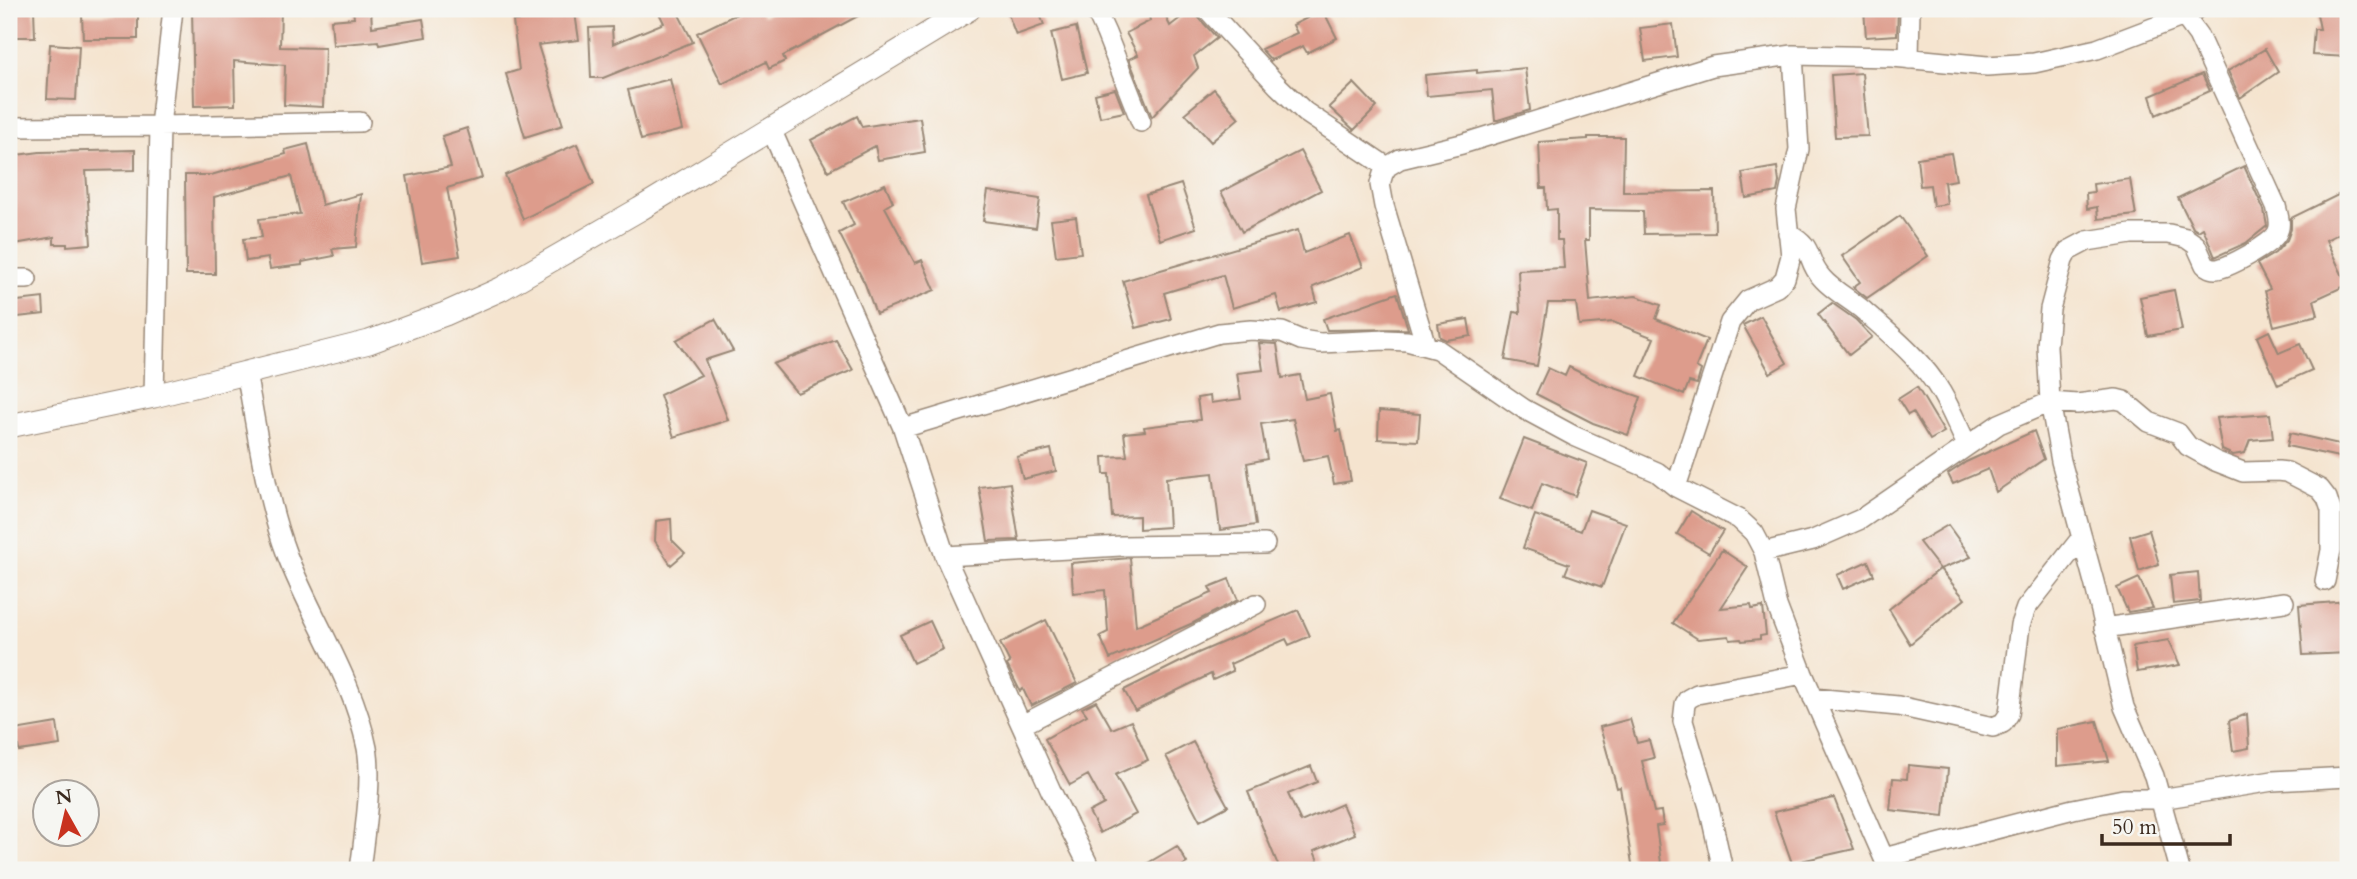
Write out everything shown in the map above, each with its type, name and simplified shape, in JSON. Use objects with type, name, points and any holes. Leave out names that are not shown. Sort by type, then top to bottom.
[{"type":"street","points":[[154,396],[160,127],[173,9]]},
{"type":"street","points":[[9,426],[154,396],[369,342],[445,314],[501,289],[640,209],[969,9]]},
{"type":"street","points":[[1095,9],[1141,122]]},
{"type":"street","points":[[1207,9],[1305,112],[1387,167]]},
{"type":"street","points":[[1909,59],[1910,9]]},
{"type":"street","points":[[1426,346],[1384,206],[1380,184],[1387,167],[1399,159],[1462,144],[1713,66],[1793,55],[1909,59],[1987,66],[2034,63],[2097,49],[2190,12],[2276,206],[2280,223],[2277,235],[2225,267],[2215,269],[2206,265],[2196,245],[2186,237],[2169,234],[2131,234],[2087,242],[2068,251],[2060,268],[2050,309],[2047,346],[2050,402],[2061,461],[2124,707],[2154,776],[2180,870]]},
{"type":"street","points":[[1676,487],[1730,322],[1748,300],[1777,287],[1785,278],[1791,256],[1786,209],[1799,149],[1793,55]]},
{"type":"street","points":[[9,127],[160,127],[360,122]]},
{"type":"street","points":[[771,129],[903,428],[945,556],[1052,793],[1091,870]]},
{"type":"street","points":[[1788,233],[1801,240],[1808,249],[1816,271],[1824,281],[1865,312],[1915,359],[1940,391],[1967,445]]},
{"type":"street","points":[[903,428],[1219,333],[1251,330],[1282,332],[1301,340],[1320,343],[1407,341],[1437,349],[1524,409],[1574,436],[1657,472],[1676,487],[1739,519],[1754,533],[1764,552],[1777,606],[1803,674],[1886,864],[2073,809],[2123,799],[2160,799],[2273,781],[2348,776]]},
{"type":"street","points":[[246,373],[273,513],[287,555],[346,680],[368,750],[368,790],[360,870]]},
{"type":"street","points":[[1764,552],[1813,540],[1861,519],[1999,424],[2050,402],[2077,404],[2116,398],[2124,401],[2149,422],[2178,433],[2188,446],[2206,457],[2243,472],[2287,472],[2320,489],[2331,510],[2330,550],[2325,582]]},
{"type":"street","points":[[1813,698],[1898,706],[1993,727],[2003,723],[2009,714],[2020,625],[2026,608],[2082,537]]},
{"type":"street","points":[[945,556],[1121,545],[1265,544]]},
{"type":"street","points":[[2104,628],[2284,602]]},
{"type":"street","points":[[1022,725],[1256,604]]},
{"type":"street","points":[[1723,870],[1709,807],[1683,721],[1685,704],[1697,694],[1803,674]]},
{"type":"building","points":[[9,9],[34,9],[35,37],[16,37],[16,27],[9,27]]},
{"type":"building","points":[[192,9],[281,9],[280,47],[325,48],[323,107],[284,105],[285,65],[234,61],[235,105],[194,106]]},
{"type":"building","points":[[353,9],[371,9],[372,27],[423,19],[426,37],[379,45],[378,41],[333,45],[331,20],[354,18]]},
{"type":"building","points":[[657,9],[676,9],[693,42],[603,78],[591,78],[589,28],[612,27],[613,44],[664,23]]},
{"type":"building","points":[[739,9],[759,9],[763,16],[777,9],[871,9],[783,56],[785,61],[769,69],[766,62],[722,84],[697,33],[741,12]]},
{"type":"building","points":[[1006,9],[1038,9],[1044,25],[1016,35]]},
{"type":"building","points":[[1148,9],[1162,9],[1170,26],[1195,9],[1198,17],[1217,38],[1194,56],[1198,68],[1152,117],[1129,59],[1138,55],[1126,33],[1150,21]]},
{"type":"building","points":[[1864,9],[1898,9],[1897,35],[1866,37]]},
{"type":"building","points":[[2316,9],[2348,9],[2348,57],[2312,55],[2314,29],[2320,29]]},
{"type":"building","points":[[1323,10],[1337,38],[1307,53],[1303,46],[1271,60],[1261,49],[1297,33],[1293,25]]},
{"type":"building","points":[[575,13],[579,40],[538,45],[563,125],[525,137],[506,74],[519,70],[513,21]]},
{"type":"building","points":[[82,15],[138,15],[138,39],[83,39]]},
{"type":"building","points":[[1673,24],[1677,57],[1645,61],[1640,28]]},
{"type":"building","points":[[1076,27],[1087,73],[1062,79],[1051,33]]},
{"type":"building","points":[[50,44],[79,46],[76,100],[47,99]]},
{"type":"building","points":[[2265,49],[2278,72],[2240,98],[2228,71]]},
{"type":"building","points":[[1525,68],[1530,110],[1498,120],[1495,120],[1492,90],[1427,96],[1425,75]]},
{"type":"building","points":[[1862,73],[1868,136],[1835,137],[1831,75]]},
{"type":"building","points":[[2202,74],[2210,91],[2156,115],[2150,96]]},
{"type":"building","points":[[670,79],[682,130],[641,140],[628,90]]},
{"type":"building","points":[[1354,83],[1377,107],[1354,130],[1329,107]]},
{"type":"building","points":[[1115,89],[1124,112],[1100,117],[1095,94]]},
{"type":"building","points":[[1214,89],[1239,118],[1211,142],[1185,113]]},
{"type":"building","points":[[857,116],[862,127],[920,118],[925,152],[878,160],[875,146],[828,171],[811,140]]},
{"type":"building","points":[[467,128],[482,178],[447,188],[460,256],[422,262],[407,176],[451,167],[442,136]]},
{"type":"building","points":[[1588,137],[1624,137],[1623,192],[1714,191],[1715,233],[1644,234],[1643,211],[1589,210],[1589,240],[1585,240],[1590,301],[1636,296],[1661,305],[1656,319],[1707,340],[1696,367],[1701,370],[1697,384],[1689,382],[1684,395],[1638,376],[1654,338],[1613,322],[1579,325],[1576,303],[1548,303],[1537,366],[1505,360],[1514,312],[1520,313],[1518,270],[1564,268],[1562,240],[1557,240],[1557,209],[1547,210],[1546,188],[1541,188],[1539,142]]},
{"type":"building","points":[[308,144],[322,205],[361,194],[356,247],[332,249],[334,256],[302,262],[302,265],[270,269],[268,258],[246,261],[243,239],[262,237],[259,219],[300,214],[291,176],[214,197],[215,274],[186,274],[185,175],[211,175],[286,154],[285,150]]},
{"type":"building","points":[[577,144],[594,184],[523,219],[505,175]]},
{"type":"building","points":[[135,150],[135,170],[86,171],[91,244],[54,244],[54,237],[9,245],[9,156],[40,152]]},
{"type":"building","points":[[1300,151],[1321,190],[1242,232],[1221,192]]},
{"type":"building","points":[[1951,153],[1956,180],[1944,182],[1947,204],[1933,206],[1930,185],[1920,186],[1917,158]]},
{"type":"building","points":[[2244,166],[2264,210],[2267,226],[2246,243],[2215,257],[2203,228],[2198,231],[2193,228],[2178,198]]},
{"type":"building","points":[[1777,167],[1777,192],[1746,198],[1742,173]]},
{"type":"building","points":[[2130,179],[2136,215],[2098,219],[2097,207],[2087,209],[2086,193],[2094,192],[2093,184]]},
{"type":"building","points":[[885,184],[893,202],[885,207],[915,263],[922,260],[935,290],[876,314],[865,284],[839,233],[854,225],[843,202]]},
{"type":"building","points":[[1181,184],[1196,228],[1160,240],[1146,195]]},
{"type":"building","points":[[2348,190],[2348,229],[2326,240],[2347,285],[2314,300],[2318,315],[2274,326],[2265,291],[2270,289],[2257,264],[2275,253],[2287,240],[2291,218]]},
{"type":"building","points":[[988,191],[1040,199],[1036,228],[983,221]]},
{"type":"building","points":[[1900,216],[1928,256],[1867,298],[1853,287],[1860,282],[1842,256]]},
{"type":"building","points":[[1076,217],[1081,253],[1056,256],[1051,220]]},
{"type":"building","points":[[1298,230],[1304,253],[1350,235],[1363,267],[1313,287],[1317,302],[1281,312],[1276,295],[1232,308],[1223,275],[1164,293],[1171,319],[1136,328],[1123,281]]},
{"type":"building","points":[[2174,290],[2182,330],[2148,336],[2140,297]]},
{"type":"building","points":[[1397,293],[1408,329],[1327,330],[1323,319]]},
{"type":"building","points":[[43,298],[44,314],[9,318],[9,302]]},
{"type":"building","points":[[1832,303],[1856,320],[1872,337],[1849,355],[1818,314]]},
{"type":"building","points":[[1761,316],[1787,363],[1770,373],[1743,325]]},
{"type":"building","points":[[715,319],[733,351],[705,360],[728,420],[674,437],[660,395],[701,375],[676,340]]},
{"type":"building","points":[[1468,319],[1471,336],[1446,340],[1440,337],[1438,324]]},
{"type":"building","points":[[2269,331],[2279,353],[2300,344],[2312,370],[2278,385],[2257,337]]},
{"type":"building","points":[[836,340],[853,370],[797,393],[773,364]]},
{"type":"building","points":[[1259,343],[1277,344],[1282,378],[1300,375],[1305,399],[1330,394],[1337,431],[1341,430],[1351,481],[1334,484],[1328,456],[1303,461],[1293,419],[1261,424],[1267,459],[1247,463],[1256,525],[1220,530],[1213,473],[1166,478],[1169,527],[1139,529],[1139,516],[1112,517],[1109,474],[1104,474],[1103,457],[1127,456],[1124,433],[1145,431],[1144,427],[1200,420],[1197,398],[1210,396],[1211,403],[1241,399],[1237,373],[1263,370]]},
{"type":"building","points":[[1569,367],[1603,384],[1641,397],[1628,435],[1593,423],[1536,394],[1548,368],[1565,376]]},
{"type":"building","points":[[1917,387],[1944,432],[1930,440],[1913,412],[1908,415],[1898,399]]},
{"type":"building","points":[[1379,411],[1420,414],[1418,441],[1378,439]]},
{"type":"building","points":[[2270,414],[2273,438],[2250,440],[2245,453],[2233,455],[2222,450],[2216,418]]},
{"type":"building","points":[[2034,431],[2044,459],[1996,492],[1988,469],[1953,484],[1948,474],[1966,462]]},
{"type":"building","points":[[2290,433],[2348,446],[2348,459],[2287,446]]},
{"type":"building","points":[[1524,439],[1587,463],[1575,496],[1542,483],[1532,511],[1500,499]]},
{"type":"building","points":[[1051,449],[1056,471],[1023,479],[1017,457]]},
{"type":"building","points":[[1010,483],[1019,540],[988,541],[979,487]]},
{"type":"building","points":[[1589,510],[1626,523],[1602,587],[1565,574],[1569,564],[1523,548],[1535,515],[1581,531]]},
{"type":"building","points":[[1691,511],[1723,531],[1709,553],[1677,534]]},
{"type":"building","points":[[671,519],[672,540],[685,553],[671,565],[655,541],[656,521]]},
{"type":"building","points":[[1948,525],[1971,557],[1940,569],[1919,542]]},
{"type":"building","points":[[2149,530],[2159,564],[2139,571],[2130,536]]},
{"type":"building","points":[[1722,550],[1748,567],[1721,608],[1751,605],[1752,609],[1763,607],[1766,635],[1760,636],[1760,639],[1730,640],[1729,636],[1698,639],[1673,623]]},
{"type":"building","points":[[1130,558],[1136,626],[1212,593],[1209,587],[1229,579],[1238,600],[1110,659],[1100,636],[1108,632],[1105,590],[1073,593],[1071,563]]},
{"type":"building","points":[[1868,561],[1874,575],[1843,589],[1837,575]]},
{"type":"building","points":[[1940,569],[1965,599],[1910,644],[1889,609]]},
{"type":"building","points":[[2198,572],[2200,601],[2173,604],[2170,575]]},
{"type":"building","points":[[2139,578],[2153,608],[2128,612],[2117,588]]},
{"type":"building","points":[[2348,601],[2348,653],[2303,655],[2299,605]]},
{"type":"building","points":[[1298,610],[1310,636],[1289,645],[1286,639],[1230,664],[1233,671],[1213,680],[1211,674],[1135,711],[1124,690],[1198,653]]},
{"type":"building","points":[[1046,620],[1077,683],[1031,706],[1007,665],[1010,663],[1000,643]]},
{"type":"building","points":[[930,621],[943,649],[913,663],[900,635]]},
{"type":"building","points":[[2168,640],[2180,665],[2137,672],[2133,646]]},
{"type":"building","points":[[1096,701],[1112,729],[1131,721],[1148,760],[1115,775],[1136,814],[1100,833],[1089,812],[1104,804],[1088,775],[1070,785],[1045,739],[1087,715],[1082,708]]},
{"type":"building","points":[[2247,714],[2249,748],[2233,751],[2229,721]]},
{"type":"building","points":[[1630,719],[1637,743],[1649,740],[1654,758],[1642,761],[1654,812],[1661,811],[1663,825],[1656,826],[1662,870],[1633,870],[1620,787],[1617,788],[1600,727]]},
{"type":"building","points":[[2097,721],[2109,761],[2057,766],[2057,729]]},
{"type":"building","points":[[57,723],[60,745],[19,751],[15,730]]},
{"type":"building","points":[[1193,742],[1228,806],[1200,821],[1166,756]]},
{"type":"building","points":[[1908,765],[1948,769],[1944,816],[1890,810],[1893,778],[1907,779]]},
{"type":"building","points":[[1311,766],[1317,782],[1288,794],[1301,822],[1342,804],[1355,834],[1314,851],[1318,861],[1296,870],[1280,870],[1248,792]]},
{"type":"building","points":[[1834,798],[1854,849],[1792,863],[1774,812]]},
{"type":"building","points":[[1177,846],[1187,863],[1175,870],[1136,870]]}]
